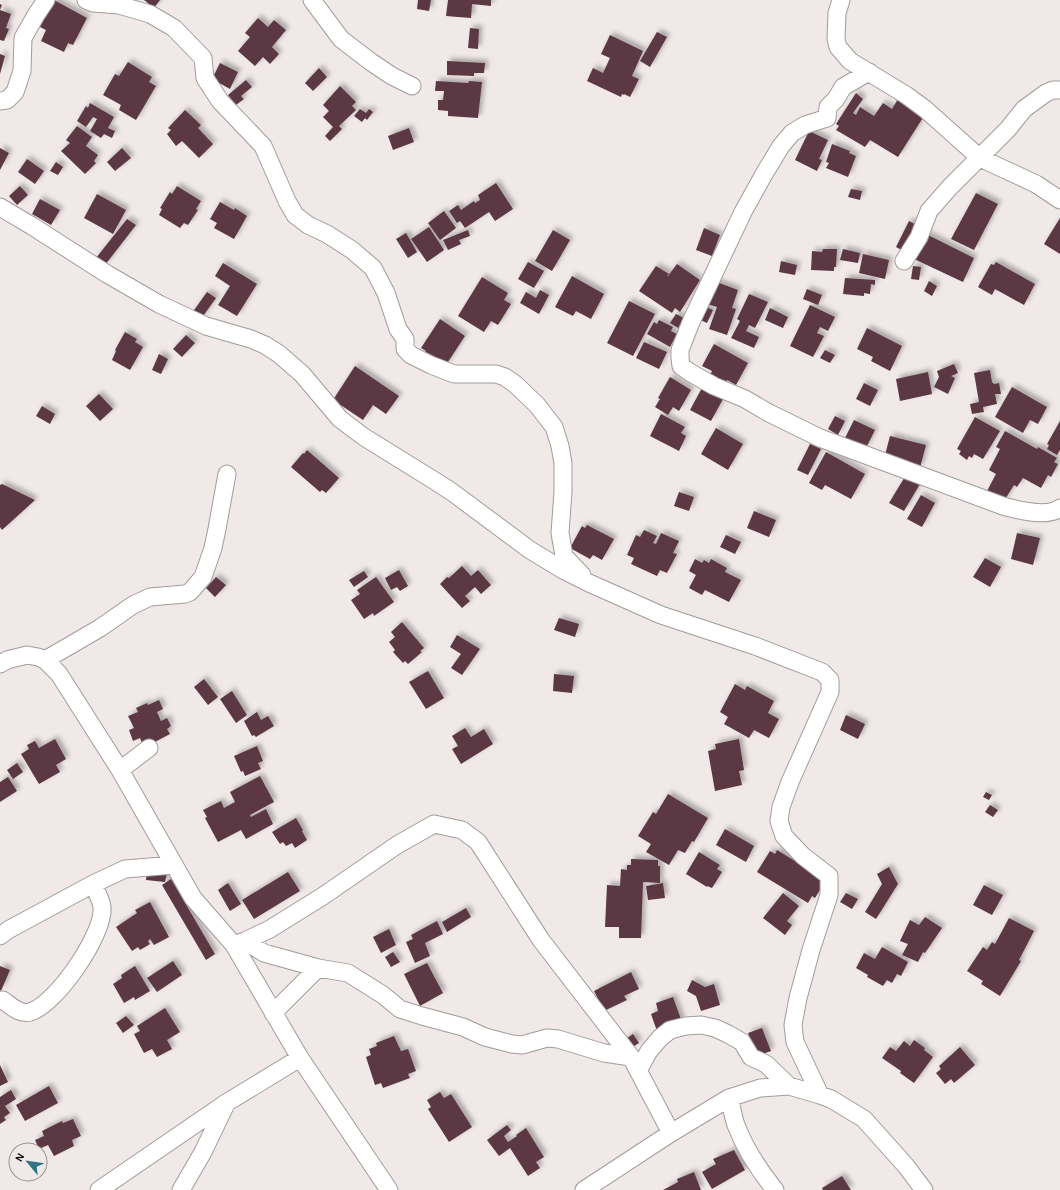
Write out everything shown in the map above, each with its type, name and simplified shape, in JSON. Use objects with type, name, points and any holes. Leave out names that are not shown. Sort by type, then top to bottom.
[{"type":"street","points":[[0,101],[7,100],[15,92],[22,71],[23,38],[46,0]]},
{"type":"street","points":[[86,0],[93,3],[119,5],[150,14],[174,28],[203,58],[205,78],[220,101],[263,146],[286,201],[295,215],[308,225],[327,234],[352,250],[373,268],[386,293],[398,328],[404,339],[405,349],[411,355],[454,374],[496,374],[505,377],[515,384],[537,405],[554,427],[560,446],[563,463],[563,492],[560,533],[564,556],[589,583]]},
{"type":"street","points":[[312,0],[342,39],[371,62],[392,76],[412,86]]},
{"type":"street","points":[[841,0],[837,13],[836,39],[838,47],[850,61],[906,95],[925,109],[980,158],[1036,184],[1060,200]]},
{"type":"street","points":[[869,72],[843,87],[836,99],[828,107],[827,118],[805,125],[792,133],[781,146],[743,212],[691,322],[680,350],[682,366],[714,386],[745,399],[769,413],[820,438],[867,456],[1020,511],[1044,513],[1052,512],[1060,508]]},
{"type":"street","points":[[904,261],[919,237],[929,211],[950,187],[1008,129],[1024,109],[1046,93],[1054,90],[1060,90]]},
{"type":"street","points":[[0,207],[107,274],[159,304],[206,326],[251,339],[265,345],[279,354],[302,374],[340,419],[364,437],[452,492],[530,550],[563,570],[661,615],[755,646],[822,672],[830,680],[830,692],[790,782],[781,807],[779,821],[784,836],[803,856],[829,876],[829,895],[807,964],[793,1025],[795,1042],[820,1095]]},
{"type":"street","points":[[45,660],[100,628],[133,605],[150,597],[185,594],[190,592],[203,577],[213,548],[227,474]]},
{"type":"street","points":[[0,664],[7,660],[27,655],[45,660],[59,674],[120,770],[193,898],[239,943],[273,1013],[300,1058],[389,1190]]},
{"type":"street","points":[[120,770],[148,748]]},
{"type":"street","points":[[239,943],[277,925],[353,876],[397,845],[434,824],[462,830],[478,842],[541,940],[635,1064],[671,1133]]},
{"type":"street","points":[[0,936],[93,884],[125,869],[174,865]]},
{"type":"street","points":[[3,1000],[19,1011],[30,1012],[41,1007],[58,993],[81,962],[93,940],[100,920],[102,906],[93,884]]},
{"type":"street","points":[[239,943],[264,953],[318,968],[348,973],[383,995],[400,1009],[463,1027],[485,1037],[522,1045],[547,1038],[558,1039],[635,1064]]},
{"type":"street","points":[[273,1013],[318,968]]},
{"type":"street","points":[[635,1064],[660,1038],[670,1030],[686,1026],[701,1025],[715,1028],[742,1042],[751,1057],[766,1064],[789,1086]]},
{"type":"street","points":[[99,1190],[226,1103],[300,1058]]},
{"type":"street","points":[[584,1190],[671,1133],[729,1098],[760,1088],[789,1086],[831,1099],[864,1118],[906,1166],[924,1190]]},
{"type":"street","points":[[729,1098],[736,1125],[748,1153],[774,1190]]},
{"type":"street","points":[[181,1190],[203,1152],[226,1103]]},
{"type":"building","points":[[54,0],[87,18],[73,45],[68,43],[64,52],[41,41],[46,30],[38,26]]},
{"type":"building","points":[[144,0],[160,0],[154,8]]},
{"type":"building","points":[[418,0],[431,0],[429,11],[417,9]]},
{"type":"building","points":[[448,0],[491,0],[491,6],[472,4],[471,18],[446,16]]},
{"type":"building","points":[[0,10],[11,14],[6,28],[9,29],[4,41],[0,40]]},
{"type":"building","points":[[258,18],[268,27],[274,20],[286,30],[272,47],[279,54],[270,64],[263,57],[255,66],[238,51],[250,37],[245,33]]},
{"type":"building","points":[[470,28],[479,29],[478,49],[468,48]]},
{"type":"building","points":[[657,32],[667,37],[650,67],[640,61]]},
{"type":"building","points":[[610,35],[643,51],[632,76],[639,79],[630,97],[622,94],[621,97],[587,81],[593,68],[603,73],[610,58],[601,54]]},
{"type":"building","points":[[0,54],[5,56],[0,74]]},
{"type":"building","points":[[447,61],[485,63],[484,73],[474,73],[474,76],[447,75]]},
{"type":"building","points":[[128,62],[152,77],[149,82],[156,86],[136,120],[119,110],[121,105],[103,95],[115,74],[119,76]]},
{"type":"building","points":[[220,63],[238,72],[230,89],[212,79]]},
{"type":"building","points":[[319,68],[327,77],[313,91],[305,83]]},
{"type":"building","points":[[246,80],[252,87],[241,96],[244,99],[236,105],[228,95]]},
{"type":"building","points":[[436,81],[468,83],[469,81],[482,82],[478,118],[448,116],[448,111],[438,110],[438,100],[443,100],[444,91],[435,91]]},
{"type":"building","points":[[340,86],[356,102],[352,106],[356,110],[339,126],[342,129],[330,141],[325,136],[333,127],[323,117],[329,111],[323,105]]},
{"type":"building","points":[[856,93],[863,99],[853,113],[856,115],[860,107],[874,116],[883,103],[892,109],[898,99],[924,116],[898,157],[870,140],[865,147],[836,130],[839,126],[836,124]]},
{"type":"building","points":[[90,103],[114,117],[108,128],[115,131],[112,138],[104,134],[101,138],[90,131],[97,119],[93,117],[86,127],[77,121],[86,106],[88,108]]},
{"type":"building","points":[[360,109],[366,113],[369,109],[373,112],[367,120],[365,118],[362,122],[354,116]]},
{"type":"building","points":[[185,110],[201,125],[198,128],[213,144],[199,158],[182,141],[176,146],[167,134],[171,130],[168,128]]},
{"type":"building","points":[[77,126],[92,137],[86,146],[98,155],[94,161],[96,163],[85,174],[61,151],[70,143],[66,140]]},
{"type":"building","points":[[409,128],[414,142],[393,150],[388,136]]},
{"type":"building","points":[[809,131],[828,140],[819,159],[822,160],[817,171],[795,160]]},
{"type":"building","points":[[832,144],[850,151],[849,153],[856,156],[848,177],[826,168],[829,163],[826,162]]},
{"type":"building","points":[[0,148],[9,153],[0,170]]},
{"type":"building","points":[[122,148],[131,158],[115,171],[107,162]]},
{"type":"building","points":[[27,159],[44,171],[35,184],[18,172]]},
{"type":"building","points":[[56,162],[63,167],[58,175],[50,171]]},
{"type":"building","points":[[496,183],[513,209],[495,221],[489,212],[465,228],[460,221],[457,223],[449,211],[458,205],[461,210],[474,201],[475,203],[480,200],[478,195]]},
{"type":"building","points":[[20,186],[28,195],[17,205],[9,196]]},
{"type":"building","points":[[177,186],[201,201],[196,209],[198,210],[188,225],[184,223],[180,228],[159,215],[162,209],[160,208],[170,192],[172,194]]},
{"type":"building","points":[[851,189],[862,191],[860,200],[848,197]]},
{"type":"building","points":[[976,193],[998,204],[974,250],[951,239]]},
{"type":"building","points":[[97,194],[126,210],[113,234],[84,218]]},
{"type":"building","points":[[40,199],[60,210],[51,225],[32,214]]},
{"type":"building","points":[[220,202],[234,210],[235,208],[247,216],[234,239],[214,228],[217,223],[210,219]]},
{"type":"building","points":[[444,211],[456,228],[440,240],[428,223]]},
{"type":"building","points":[[1060,218],[1060,254],[1044,244]]},
{"type":"building","points":[[127,219],[136,225],[105,265],[96,258]]},
{"type":"building","points":[[909,221],[920,227],[907,253],[896,247]]},
{"type":"building","points":[[429,227],[444,250],[427,262],[411,239]]},
{"type":"building","points":[[704,228],[720,235],[712,256],[696,250]]},
{"type":"building","points":[[468,230],[470,236],[459,240],[461,244],[448,250],[443,240]]},
{"type":"building","points":[[553,230],[570,240],[552,271],[535,261]]},
{"type":"building","points":[[406,233],[417,252],[408,258],[396,239]]},
{"type":"building","points":[[926,234],[974,258],[963,282],[914,259]]},
{"type":"building","points":[[823,249],[837,249],[836,267],[834,267],[834,271],[811,270],[812,251],[822,252]]},
{"type":"building","points":[[843,249],[860,253],[858,263],[840,260]]},
{"type":"building","points":[[863,254],[889,260],[885,279],[859,273]]},
{"type":"building","points":[[781,261],[797,265],[795,275],[779,272]]},
{"type":"building","points":[[528,262],[544,271],[534,288],[518,279]]},
{"type":"building","points":[[996,262],[1035,284],[1024,305],[995,289],[992,295],[978,287],[991,264],[994,265]]},
{"type":"building","points":[[223,263],[257,284],[237,316],[218,305],[230,286],[215,276]]},
{"type":"building","points":[[677,264],[700,280],[680,312],[675,308],[672,313],[639,291],[656,266],[669,274],[668,276]]},
{"type":"building","points":[[913,266],[921,267],[919,280],[911,279]]},
{"type":"building","points":[[572,276],[604,294],[591,319],[576,311],[573,316],[555,307]]},
{"type":"building","points":[[482,277],[508,293],[504,300],[511,304],[498,325],[491,321],[484,332],[458,316]]},
{"type":"building","points":[[845,278],[875,280],[875,285],[871,284],[870,294],[864,293],[864,296],[843,294]]},
{"type":"building","points":[[714,281],[738,290],[732,308],[736,309],[727,335],[709,329],[717,307],[707,304]]},
{"type":"building","points":[[929,281],[937,286],[932,296],[924,291]]},
{"type":"building","points":[[807,289],[822,295],[818,305],[803,299]]},
{"type":"building","points":[[540,290],[549,295],[539,314],[520,303],[526,292],[536,298]]},
{"type":"building","points":[[207,292],[216,298],[201,319],[192,313]]},
{"type":"building","points":[[749,294],[768,302],[755,328],[749,325],[746,331],[759,337],[754,348],[731,338],[740,321],[737,319]]},
{"type":"building","points":[[629,301],[655,314],[633,356],[607,343]]},
{"type":"building","points":[[701,305],[713,310],[707,323],[696,318]]},
{"type":"building","points":[[810,305],[835,317],[828,331],[820,327],[817,333],[824,336],[813,357],[790,346]]},
{"type":"building","points":[[770,308],[788,317],[783,328],[765,320]]},
{"type":"building","points":[[676,314],[684,318],[678,328],[670,323]]},
{"type":"building","points":[[440,319],[465,336],[446,365],[423,355],[426,351],[421,348]]},
{"type":"building","points":[[659,320],[673,327],[671,331],[677,334],[670,347],[647,334],[654,322],[657,324]]},
{"type":"building","points":[[867,328],[902,346],[890,371],[871,361],[873,357],[857,349]]},
{"type":"building","points":[[125,332],[137,339],[135,342],[143,347],[130,370],[112,360],[116,351],[115,350]]},
{"type":"building","points":[[186,335],[195,343],[182,357],[173,349]]},
{"type":"building","points":[[644,342],[667,352],[659,369],[636,358]]},
{"type":"building","points":[[714,344],[748,363],[736,385],[727,380],[723,387],[708,379],[712,371],[702,366]]},
{"type":"building","points":[[825,350],[835,355],[830,363],[820,358]]},
{"type":"building","points":[[159,354],[168,359],[161,374],[152,370]]},
{"type":"building","points":[[954,364],[958,373],[951,376],[955,378],[948,394],[934,387],[939,377],[937,371]]},
{"type":"building","points":[[355,366],[399,396],[386,414],[373,405],[363,420],[333,400]]},
{"type":"building","points":[[990,370],[992,382],[994,384],[999,383],[1001,394],[995,394],[997,404],[983,407],[984,412],[972,414],[970,404],[979,402],[974,373]]},
{"type":"building","points":[[928,372],[932,394],[900,401],[896,379]]},
{"type":"building","points":[[670,377],[691,390],[679,411],[673,407],[668,415],[655,407],[660,399],[658,398]]},
{"type":"building","points":[[864,383],[878,390],[870,406],[856,399]]},
{"type":"building","points":[[1012,387],[1047,407],[1038,424],[1030,420],[1023,433],[995,417]]},
{"type":"building","points":[[702,388],[723,399],[711,421],[690,410]]},
{"type":"building","points":[[99,394],[113,409],[100,421],[86,406]]},
{"type":"building","points":[[42,406],[55,414],[50,424],[36,416]]},
{"type":"building","points":[[661,414],[685,427],[681,433],[686,436],[679,451],[650,436]]},
{"type":"building","points":[[835,416],[845,421],[838,435],[828,429]]},
{"type":"building","points":[[975,417],[1000,431],[983,459],[974,454],[972,458],[969,456],[967,460],[959,454],[961,451],[957,449]]},
{"type":"building","points":[[854,420],[875,430],[866,448],[845,438]]},
{"type":"building","points":[[1060,421],[1060,450],[1057,455],[1047,449],[1049,445],[1047,444]]},
{"type":"building","points":[[716,428],[743,444],[728,470],[701,454]]},
{"type":"building","points":[[1005,431],[1037,449],[1038,447],[1057,458],[1054,462],[1058,464],[1051,477],[1048,475],[1041,488],[1023,478],[1017,487],[1014,485],[1004,501],[987,491],[996,474],[989,470],[1000,449],[996,447]]},
{"type":"building","points":[[890,436],[926,445],[920,468],[884,459]]},
{"type":"building","points":[[810,444],[821,449],[808,475],[797,470]]},
{"type":"building","points":[[307,450],[339,478],[326,493],[322,490],[320,492],[291,467]]},
{"type":"building","points":[[826,452],[865,474],[851,499],[825,485],[822,490],[809,483]]},
{"type":"building","points":[[906,475],[920,484],[904,511],[889,503]]},
{"type":"building","points":[[2,484],[35,500],[2,530],[0,527],[0,485]]},
{"type":"building","points":[[679,492],[694,497],[689,511],[674,506]]},
{"type":"building","points":[[921,495],[935,503],[922,527],[907,519]]},
{"type":"building","points":[[754,511],[776,520],[769,537],[747,528]]},
{"type":"building","points":[[587,525],[614,539],[602,560],[593,555],[590,559],[570,548],[582,526],[585,528]]},
{"type":"building","points":[[644,530],[657,536],[653,543],[656,544],[661,533],[679,541],[673,553],[677,554],[667,573],[660,570],[657,576],[631,564],[634,558],[627,555],[636,535],[640,537]]},
{"type":"building","points":[[1017,533],[1040,538],[1033,565],[1011,559]]},
{"type":"building","points":[[726,535],[741,542],[735,554],[720,547]]},
{"type":"building","points":[[985,558],[1001,567],[990,587],[973,577]]},
{"type":"building","points":[[695,559],[702,563],[704,560],[709,563],[711,559],[727,568],[725,572],[741,580],[729,602],[705,590],[702,595],[689,588],[696,575],[689,571]]},
{"type":"building","points":[[462,566],[471,576],[478,570],[491,585],[481,594],[475,587],[465,596],[470,601],[462,608],[440,584]]},
{"type":"building","points":[[399,570],[408,586],[400,591],[397,587],[391,590],[385,578]]},
{"type":"building","points":[[364,571],[368,577],[354,587],[349,580]]},
{"type":"building","points":[[216,577],[226,585],[215,597],[206,588]]},
{"type":"building","points":[[376,577],[394,602],[374,616],[373,613],[364,619],[351,600],[360,594],[357,590]]},
{"type":"building","points":[[559,618],[579,624],[575,637],[554,630]]},
{"type":"building","points":[[402,622],[424,648],[420,651],[422,652],[408,664],[405,661],[403,663],[393,652],[395,650],[389,642],[395,637],[391,632]]},
{"type":"building","points":[[457,635],[480,649],[462,675],[451,668],[461,654],[450,647]]},
{"type":"building","points":[[428,671],[444,698],[426,709],[409,682]]},
{"type":"building","points":[[554,674],[574,676],[572,693],[553,691]]},
{"type":"building","points":[[204,679],[218,697],[208,705],[194,687]]},
{"type":"building","points":[[735,684],[745,690],[747,686],[774,701],[768,713],[779,719],[769,738],[754,730],[749,738],[724,724],[728,717],[720,712]]},
{"type":"building","points":[[232,691],[247,715],[236,723],[220,699]]},
{"type":"building","points":[[159,700],[163,709],[157,712],[161,721],[167,718],[171,726],[167,729],[170,734],[151,744],[149,740],[142,743],[140,738],[133,741],[129,730],[134,728],[128,716],[138,712],[136,708]]},
{"type":"building","points":[[257,712],[261,720],[268,716],[274,726],[256,737],[254,735],[252,736],[244,721]]},
{"type":"building","points":[[846,715],[865,724],[858,739],[840,730]]},
{"type":"building","points":[[465,728],[471,737],[484,729],[493,744],[461,764],[452,749],[458,746],[452,736]]},
{"type":"building","points":[[55,739],[66,759],[56,765],[60,772],[39,784],[21,754],[29,749],[27,745],[35,741],[39,748]]},
{"type":"building","points":[[739,739],[744,770],[739,771],[742,785],[715,791],[708,751],[716,749],[715,744]]},
{"type":"building","points":[[257,746],[263,761],[258,763],[261,769],[245,776],[243,771],[241,772],[234,756]]},
{"type":"building","points":[[17,763],[23,772],[13,779],[7,770]]},
{"type":"building","points":[[260,776],[274,802],[250,815],[251,817],[266,809],[273,824],[246,839],[241,830],[218,842],[205,818],[207,817],[203,810],[221,801],[224,808],[235,802],[230,792]]},
{"type":"building","points":[[8,777],[17,791],[0,802],[0,782]]},
{"type":"building","points":[[986,792],[992,795],[989,800],[983,797]]},
{"type":"building","points":[[668,794],[708,818],[694,842],[692,841],[685,853],[678,850],[669,865],[646,852],[651,844],[638,836],[653,812],[656,814]]},
{"type":"building","points":[[990,805],[998,810],[993,817],[985,812]]},
{"type":"building","points":[[296,818],[307,840],[295,848],[292,843],[286,846],[283,842],[280,844],[272,832]]},
{"type":"building","points":[[725,829],[754,846],[746,862],[716,845]]},
{"type":"building","points":[[777,850],[826,880],[815,898],[812,896],[808,903],[757,872],[770,851],[775,854]]},
{"type":"building","points":[[699,852],[720,865],[717,869],[722,872],[712,888],[707,887],[686,874]]},
{"type":"building","points":[[631,859],[658,860],[658,866],[660,866],[660,883],[643,882],[641,938],[619,938],[619,927],[605,927],[607,885],[620,886],[621,869],[627,870],[627,865],[631,865]]},
{"type":"building","points":[[889,867],[898,884],[876,919],[865,912],[882,884],[877,874]]},
{"type":"building","points":[[147,870],[167,873],[165,882],[146,880]]},
{"type":"building","points":[[288,872],[300,891],[254,919],[242,900]]},
{"type":"building","points":[[171,879],[215,954],[206,960],[162,885]]},
{"type":"building","points":[[228,883],[241,904],[230,911],[218,890]]},
{"type":"building","points":[[663,883],[665,898],[648,900],[646,886]]},
{"type":"building","points":[[984,885],[1003,895],[992,915],[973,905]]},
{"type":"building","points":[[783,893],[799,906],[787,921],[792,925],[785,935],[763,918]]},
{"type":"building","points":[[846,893],[858,899],[852,909],[840,902]]},
{"type":"building","points":[[150,902],[169,937],[154,945],[150,939],[148,941],[150,944],[140,950],[138,947],[132,951],[116,927],[137,913],[135,910]]},
{"type":"building","points":[[466,908],[471,917],[447,932],[442,922]]},
{"type":"building","points":[[925,917],[942,928],[925,953],[923,952],[918,962],[902,955],[908,944],[900,941],[910,920],[919,925]]},
{"type":"building","points":[[1009,918],[1034,931],[1019,960],[1021,961],[1000,996],[981,984],[983,981],[967,971],[983,947],[987,950],[992,942],[995,944]]},
{"type":"building","points":[[437,921],[443,934],[425,943],[430,956],[415,963],[406,942],[413,939],[411,935]]},
{"type":"building","points":[[389,929],[396,945],[381,953],[373,937]]},
{"type":"building","points":[[882,947],[908,962],[901,976],[897,974],[892,983],[887,980],[883,986],[867,977],[868,975],[856,968],[864,953],[875,959]]},
{"type":"building","points":[[393,952],[400,962],[391,967],[385,957]]},
{"type":"building","points":[[173,961],[182,975],[157,992],[147,978]]},
{"type":"building","points":[[427,963],[443,993],[420,1006],[404,974]]},
{"type":"building","points":[[0,966],[10,970],[1,991],[0,990]]},
{"type":"building","points":[[135,966],[150,991],[135,1000],[134,997],[124,1003],[113,984],[122,978],[121,975]]},
{"type":"building","points":[[631,972],[639,989],[624,996],[627,1000],[604,1011],[594,991]]},
{"type":"building","points":[[692,980],[705,987],[714,984],[720,1005],[701,1011],[696,996],[687,991]]},
{"type":"building","points":[[673,997],[682,1022],[657,1031],[651,1014],[658,1011],[656,1003]]},
{"type":"building","points":[[165,1008],[180,1032],[167,1040],[172,1049],[157,1057],[152,1049],[144,1053],[134,1034],[140,1031],[137,1026]]},
{"type":"building","points":[[126,1016],[134,1025],[123,1033],[116,1023]]},
{"type":"building","points":[[762,1028],[771,1051],[757,1056],[748,1033]]},
{"type":"building","points":[[633,1034],[639,1043],[629,1049],[623,1041]]},
{"type":"building","points":[[394,1036],[401,1051],[408,1049],[416,1071],[408,1074],[410,1078],[383,1088],[381,1083],[375,1085],[366,1057],[371,1055],[369,1049],[377,1046],[376,1043]]},
{"type":"building","points":[[914,1040],[925,1048],[924,1050],[933,1057],[914,1083],[900,1073],[901,1071],[882,1058],[890,1047],[896,1051],[904,1041],[910,1046]]},
{"type":"building","points":[[960,1047],[975,1065],[954,1083],[951,1079],[945,1084],[936,1073],[941,1069],[939,1066]]},
{"type":"building","points":[[0,1065],[8,1082],[0,1086]]},
{"type":"building","points":[[49,1086],[58,1103],[25,1121],[16,1105]]},
{"type":"building","points":[[11,1090],[16,1099],[5,1106],[10,1113],[4,1117],[6,1120],[0,1124],[0,1097]]},
{"type":"building","points":[[440,1092],[444,1098],[451,1094],[472,1127],[449,1142],[428,1109],[431,1107],[427,1100]]},
{"type":"building","points":[[73,1119],[81,1136],[72,1140],[74,1146],[54,1156],[48,1142],[36,1142],[35,1140],[44,1136],[42,1131],[62,1121],[63,1123]]},
{"type":"building","points":[[507,1125],[511,1130],[504,1136],[508,1142],[526,1128],[544,1157],[536,1162],[540,1168],[528,1176],[510,1148],[499,1156],[487,1140]]},
{"type":"building","points":[[734,1150],[745,1170],[712,1189],[702,1172],[716,1164],[713,1159]]},
{"type":"building","points":[[694,1172],[701,1190],[663,1190],[678,1182],[677,1179]]},
{"type":"building","points":[[842,1176],[851,1190],[823,1190],[822,1188]]}]
